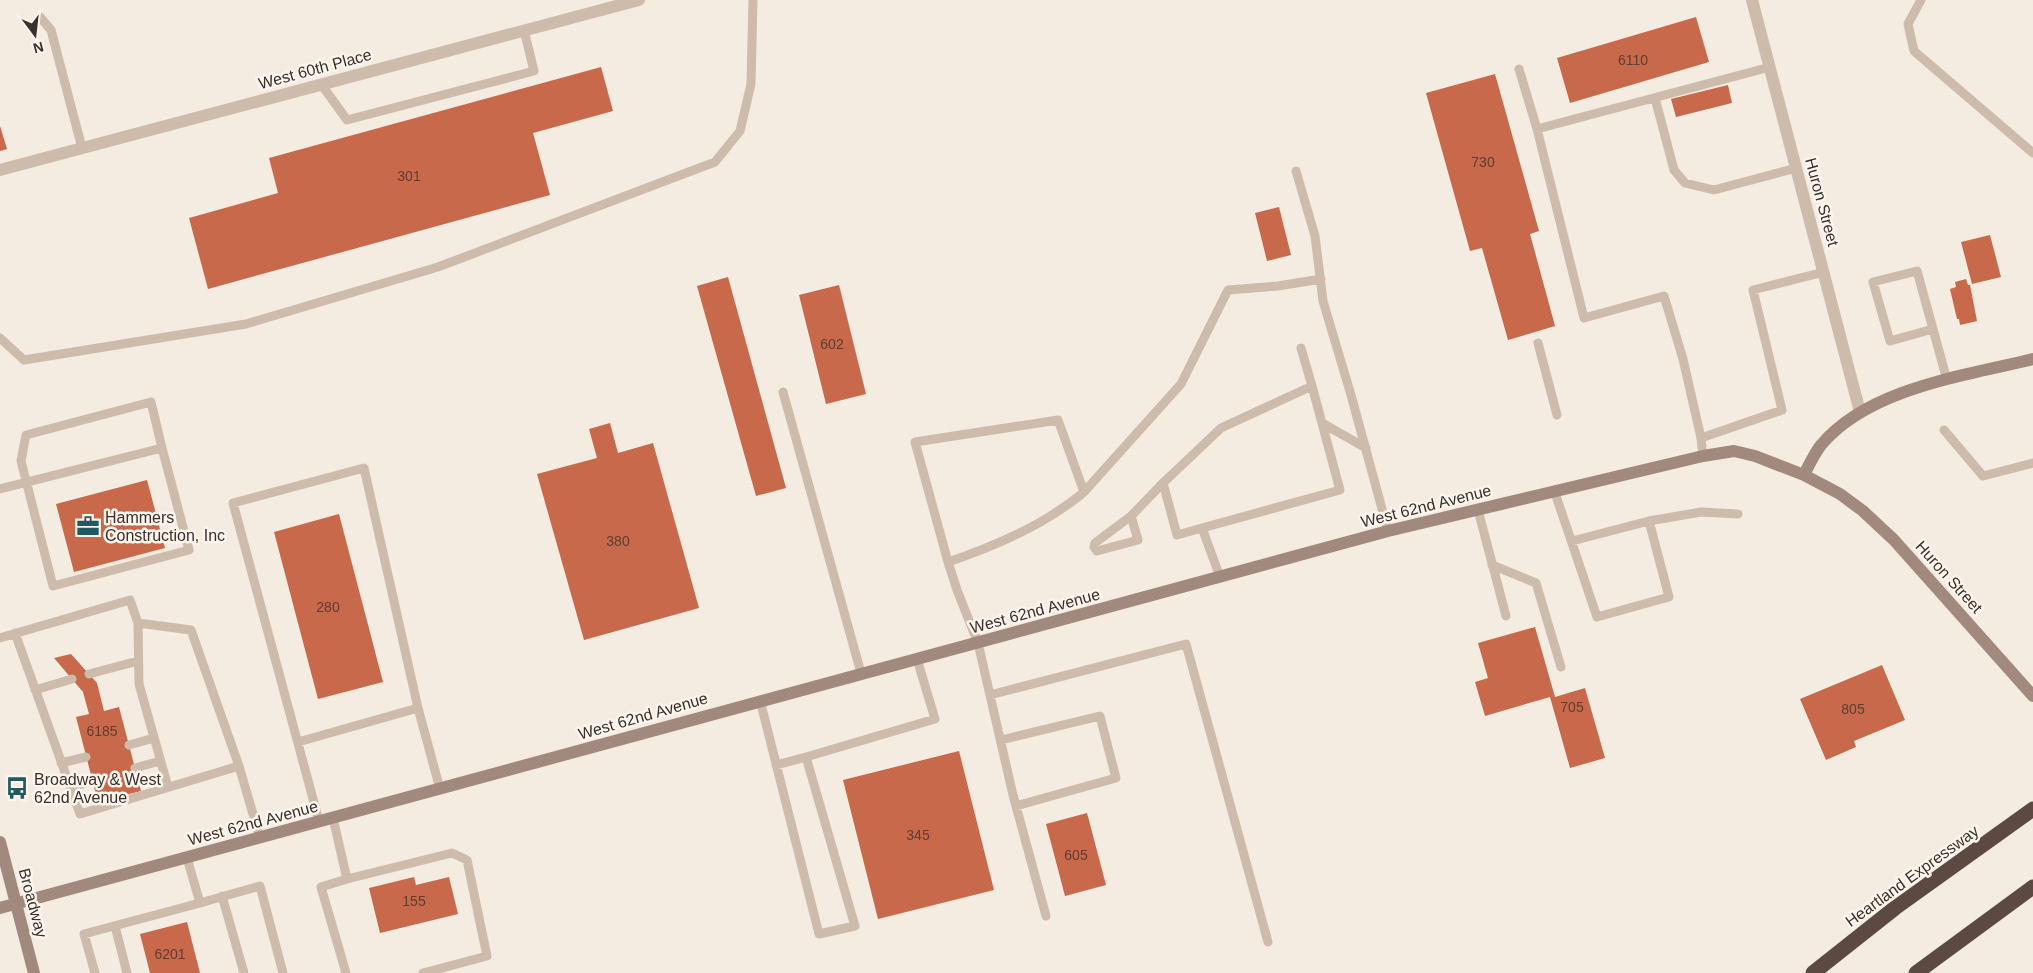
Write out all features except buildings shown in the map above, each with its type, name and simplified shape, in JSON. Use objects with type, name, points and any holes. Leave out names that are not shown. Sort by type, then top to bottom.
[{"type":"highway","name":"Heartland Expressway","points":[[1813,973],[1895,908],[2033,809]]},
{"type":"highway","points":[[1916,973],[2033,887]]},
{"type":"street","name":"West 60th Place","points":[[0,170],[639,0]]},
{"type":"street","name":"Huron Street","points":[[1752,0],[1860,412]]},
{"type":"street","points":[[1804,475],[1821,445],[1843,424],[1860,412],[1892,397],[1925,385],[2033,359]]},
{"type":"street","name":"West 62nd Avenue","points":[[0,908],[760,700],[978,643],[1388,531],[1554,490],[1703,456],[1734,451],[1776,463],[1804,475]]},
{"type":"street","name":"Huron Street","points":[[1804,475],[1840,494],[1884,530],[2033,696]]},
{"type":"street","name":"Broadway","points":[[0,842],[34,973]]},
{"type":"lane","points":[[0,338],[24,360],[246,324],[438,267],[715,162],[740,131],[751,84],[754,0]]},
{"type":"lane","points":[[1921,0],[1908,24],[1914,51],[2033,153]]},
{"type":"lane","points":[[40,17],[51,30],[82,148]]},
{"type":"lane","points":[[321,84],[346,120],[534,71],[524,30]]},
{"type":"lane","points":[[1537,129],[1770,67]]},
{"type":"lane","points":[[1519,69],[1537,129],[1584,318],[1664,296],[1684,359],[1702,438],[1703,456]]},
{"type":"lane","points":[[1655,98],[1674,170],[1685,183],[1714,190],[1796,168]]},
{"type":"lane","points":[[1296,171],[1315,236],[1323,301],[1388,531]]},
{"type":"lane","points":[[1933,329],[1890,341],[1873,282],[1917,271],[1933,329],[1947,380]]},
{"type":"lane","points":[[1702,438],[1782,410],[1753,290],[1824,272]]},
{"type":"lane","points":[[948,562],[986,550],[1056,513],[1084,492],[1181,384],[1228,290],[1278,286],[1321,279]]},
{"type":"lane","points":[[1538,343],[1557,415]]},
{"type":"lane","points":[[1163,482],[1177,534],[1340,490],[1301,348]]},
{"type":"lane","points":[[1130,516],[1138,540],[1097,551],[1094,547],[1095,542],[1130,516],[1220,428],[1312,386]]},
{"type":"lane","points":[[783,392],[862,673]]},
{"type":"lane","points":[[151,402],[162,448],[189,550],[54,586],[21,461],[26,435],[151,402]]},
{"type":"lane","points":[[1046,916],[1016,806],[978,643],[948,562],[915,442],[1058,420],[1084,492]]},
{"type":"lane","points":[[1322,423],[1366,448]]},
{"type":"lane","points":[[1944,430],[1983,476],[2033,463]]},
{"type":"lane","points":[[0,489],[162,448]]},
{"type":"lane","points":[[319,821],[233,503],[364,468],[418,708],[440,789]]},
{"type":"lane","points":[[1554,490],[1597,617],[1669,597],[1649,521]]},
{"type":"lane","points":[[1478,510],[1506,616]]},
{"type":"lane","points":[[1572,541],[1649,521],[1701,512],[1738,514]]},
{"type":"lane","points":[[1202,528],[1220,577]]},
{"type":"lane","points":[[1492,565],[1536,583],[1561,667]]},
{"type":"lane","points":[[0,638],[130,600],[138,623],[139,684],[168,787]]},
{"type":"lane","points":[[138,623],[191,630],[239,766],[260,838]]},
{"type":"lane","points":[[15,634],[80,814],[239,766]]},
{"type":"lane","points":[[990,695],[1186,644],[1268,942]]},
{"type":"lane","points":[[776,765],[935,719],[917,658]]},
{"type":"lane","points":[[89,674],[138,661]]},
{"type":"lane","points":[[35,690],[72,678]]},
{"type":"lane","points":[[760,700],[819,934],[855,926],[806,757]]},
{"type":"lane","points":[[298,742],[418,708]]},
{"type":"lane","points":[[1001,740],[1100,716],[1116,778],[1016,806]]},
{"type":"lane","points":[[129,745],[154,738]]},
{"type":"lane","points":[[61,763],[86,756]]},
{"type":"lane","points":[[135,768],[160,761]]},
{"type":"lane","points":[[70,788],[92,781]]},
{"type":"lane","points":[[332,818],[347,879]]},
{"type":"lane","points":[[346,973],[321,887],[452,853],[467,860],[487,956],[423,973]]},
{"type":"lane","points":[[187,858],[200,903]]},
{"type":"lane","points":[[95,973],[84,934],[260,886],[283,973]]},
{"type":"lane","points":[[222,896],[244,973]]},
{"type":"lane","points":[[116,926],[127,973]]},
{"type":"place","name":"Hammers Construction, Inc","points":[[88,526]]},
{"type":"place","name":"Broadway & West 62nd Avenue","points":[[17,788]]}]
